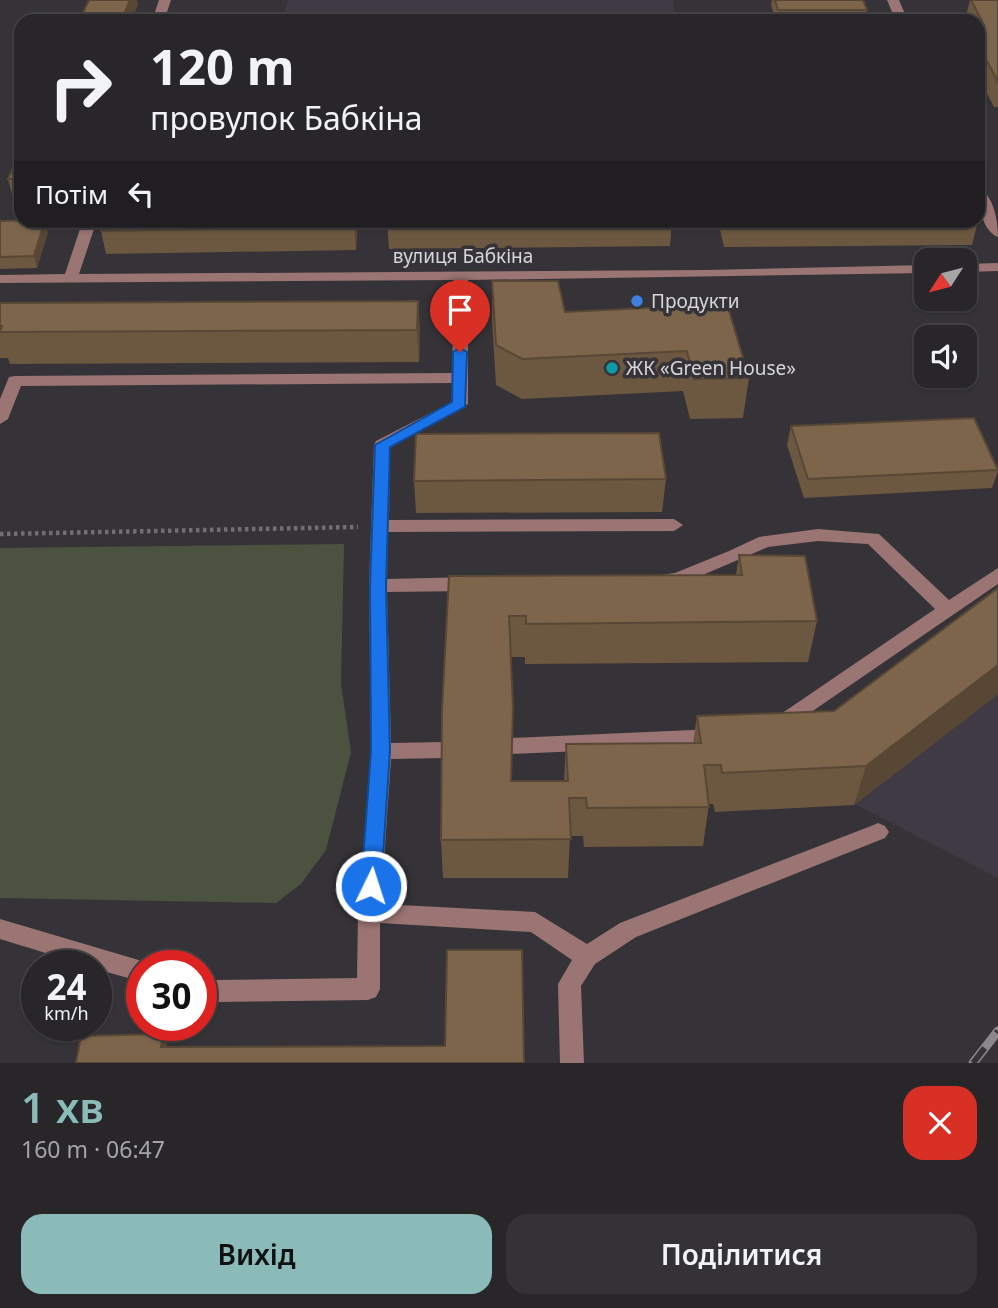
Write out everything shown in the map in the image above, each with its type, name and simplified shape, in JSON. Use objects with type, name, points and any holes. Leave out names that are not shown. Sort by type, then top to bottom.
[{"type":"street","points":[[985,206],[998,233]]},
{"type":"street","points":[[71,278],[87,228]]},
{"type":"street","points":[[977,268],[998,267]]},
{"type":"street","name":"вулиця Бабкіна","points":[[0,279],[706,274],[914,269]]},
{"type":"street","points":[[217,991],[368,989],[369,913],[381,751],[378,586],[382,445],[460,404],[461,276]]},
{"type":"street","points":[[0,419],[15,381],[460,378]]},
{"type":"street","points":[[380,526],[674,525]]},
{"type":"street","points":[[650,580],[677,579],[765,541],[818,535],[873,538],[948,610]]},
{"type":"street","points":[[766,735],[998,575]]},
{"type":"street","points":[[378,586],[487,584]]},
{"type":"street","points":[[512,746],[739,736]]},
{"type":"street","points":[[381,751],[444,750]]},
{"type":"street","points":[[572,1063],[569,984],[587,957],[628,930],[878,832]]},
{"type":"street","points":[[369,913],[535,922],[587,957]]},
{"type":"street","points":[[0,929],[126,967]]},
{"type":"path","points":[[0,534],[380,526]]},
{"type":"shaded area","points":[[288,0],[673,0],[674,14],[284,14]]},
{"type":"shaded area","points":[[998,690],[998,878],[853,803]]},
{"type":"green space","points":[[344,544],[341,684],[351,752],[326,850],[301,884],[276,903],[0,898],[0,548]]},
{"type":"building","points":[[89,0],[130,0],[124,14],[82,14]]},
{"type":"building","points":[[775,0],[863,0],[867,10],[778,10]]},
{"type":"building","points":[[971,0],[998,0],[998,82],[985,57],[985,14],[978,14]]},
{"type":"building","points":[[14,166],[14,179],[8,179]]},
{"type":"building","points":[[0,221],[14,221],[14,228],[43,228],[34,256],[0,257]]},
{"type":"building","points":[[102,228],[291,228],[101,231]]},
{"type":"building","points":[[492,281],[558,281],[565,312],[727,304],[749,378],[694,379],[687,351],[522,359],[496,345]]},
{"type":"building","points":[[418,301],[417,330],[0,332],[0,303]]},
{"type":"building","points":[[974,418],[998,470],[808,479],[791,426]]},
{"type":"building","points":[[659,433],[666,479],[414,481],[416,434]]},
{"type":"building","points":[[739,555],[805,556],[817,621],[526,624],[526,616],[509,616],[513,707],[511,781],[568,781],[566,744],[701,743],[697,716],[834,711],[998,588],[998,665],[866,766],[722,773],[721,765],[704,765],[709,807],[587,808],[586,798],[569,798],[571,839],[441,840],[442,710],[449,576],[742,575]]},
{"type":"building","points":[[447,950],[522,950],[524,1063],[76,1063],[80,1041],[112,1041],[112,1035],[126,1035],[126,1041],[162,1041],[161,1047],[445,1046]]},
{"type":"railway","points":[[973,1063],[998,1031]]},
{"type":"place","name":"Продукти","points":[[637,301]]},
{"type":"place","name":"ЖК «Green House»","points":[[612,368]]},
{"type":"route","points":[[371,886],[381,751],[378,586],[382,445],[460,404],[460,352]]}]
